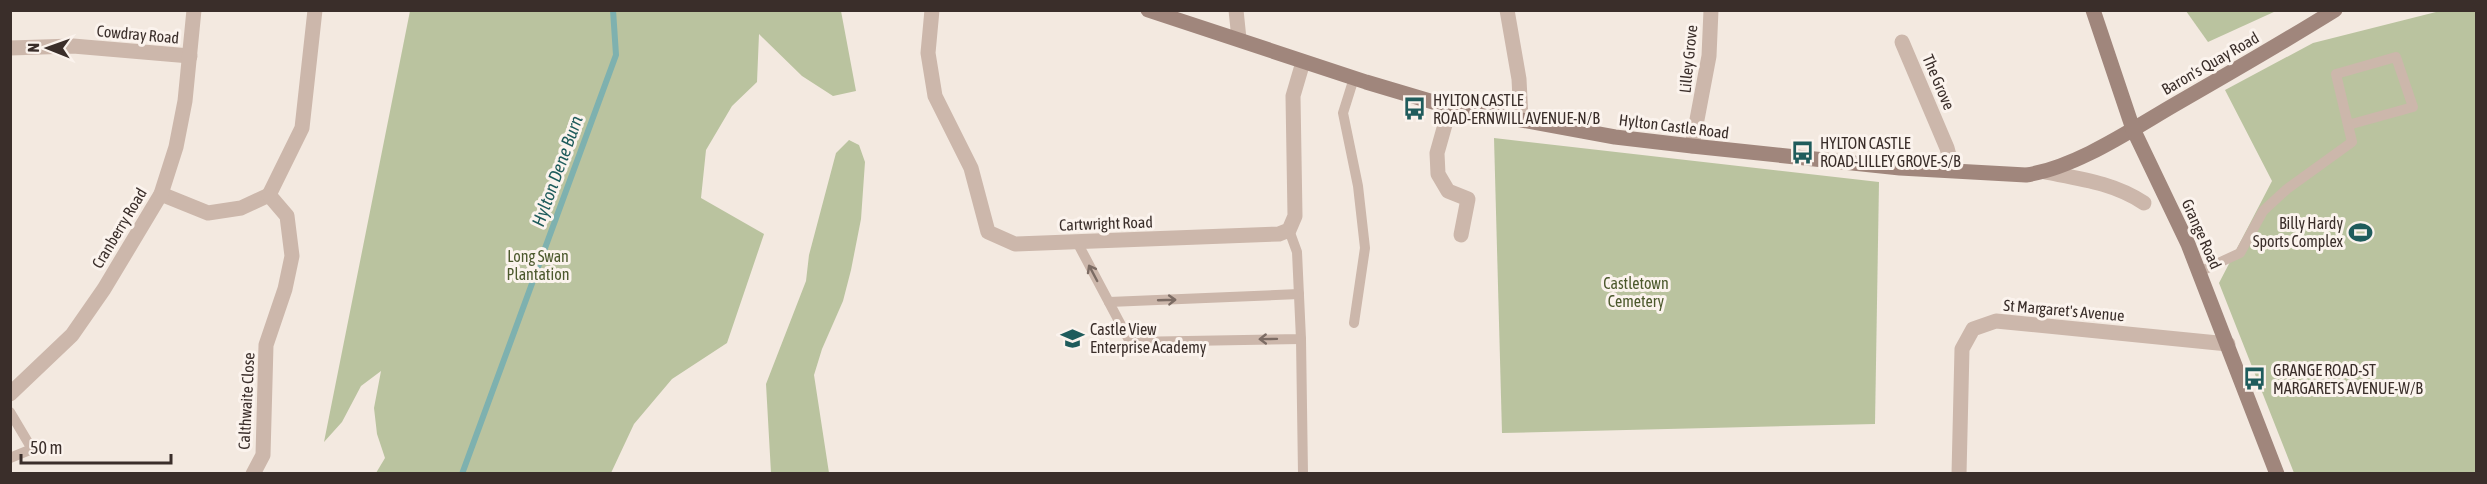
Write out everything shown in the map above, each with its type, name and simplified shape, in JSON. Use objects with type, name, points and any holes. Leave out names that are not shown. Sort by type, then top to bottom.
[{"type":"street","name":"Cranberry Road","points":[[10,394],[72,335],[104,289],[161,194],[176,147],[185,102],[194,10]]},
{"type":"street","points":[[161,194],[208,213],[241,208],[269,195],[302,128],[315,10]]},
{"type":"street","name":"Cartwright Road","points":[[932,10],[928,52],[935,96],[970,168],[988,232],[1015,244],[1279,234],[1289,230]]},
{"type":"street","name":"Hylton Castle Road","points":[[1148,10],[1303,62],[1450,107],[1615,137],[1900,168],[2026,175],[2046,172],[2133,129]]},
{"type":"street","points":[[1236,10],[1239,39]]},
{"type":"street","points":[[1507,10],[1520,79],[1521,119]]},
{"type":"street","name":"Lilley Grove","points":[[1692,146],[1708,56],[1711,10]]},
{"type":"street","name":"Grange Road","points":[[2093,10],[2133,129],[2199,272],[2277,474]]},
{"type":"street","name":"Baron's Quay Road","points":[[2133,129],[2335,10]]},
{"type":"street","name":"The Grove","points":[[1902,42],[1947,148],[1953,170]]},
{"type":"street","name":"Cowdray Road","points":[[10,48],[73,46],[190,56]]},
{"type":"street","points":[[1289,230],[1295,216],[1293,96],[1303,62]]},
{"type":"street","points":[[1450,107],[1437,153],[1438,174],[1448,191],[1468,199],[1461,235]]},
{"type":"street","name":"Hylton Castle Road","points":[[2046,172],[2103,183],[2128,192],[2144,203]]},
{"type":"street","name":"Calthwaite Close","points":[[253,474],[262,454],[266,345],[285,289],[292,256],[287,216],[269,195]]},
{"type":"street","name":"St Margaret's Avenue","points":[[1959,474],[1962,349],[1973,329],[1996,321],[2228,344]]},
{"type":"lane","points":[[2199,272],[2240,253],[2263,212],[2287,189],[2352,142],[2348,125],[2336,74],[2397,57],[2413,107],[2348,125]]},
{"type":"lane","points":[[1354,78],[1343,113],[1358,186],[1365,249],[1354,323]]},
{"type":"lane","points":[[1289,230],[1297,252],[1303,474]]},
{"type":"lane","points":[[1077,242],[1130,342],[1300,339]]},
{"type":"lane","points":[[1109,302],[1299,294]]},
{"type":"lane","points":[[10,412],[32,449],[10,458]]},
{"type":"green space","name":"Long Swan Plantation","points":[[410,11],[841,11],[856,91],[833,96],[802,76],[759,34],[757,82],[732,106],[706,150],[701,198],[764,234],[727,343],[672,379],[634,424],[611,473],[376,473],[385,458],[377,434],[374,408],[381,371],[361,386],[342,422],[324,442]]},
{"type":"green space","points":[[2186,11],[2276,11],[2208,42]]},
{"type":"green space","name":"Billy Hardy Sports Complex","points":[[2440,11],[2476,11],[2476,473],[2294,473],[2219,283],[2272,181],[2225,90],[2313,43]]},
{"type":"green space","name":"Castletown Cemetery","points":[[1494,138],[1879,182],[1875,424],[1502,433]]},
{"type":"green space","points":[[849,140],[859,145],[865,162],[861,219],[843,301],[822,349],[814,375],[829,473],[771,473],[766,384],[806,281],[809,255],[836,153]]},
{"type":"waterway","name":"Hylton Dene Burn","points":[[462,474],[616,55],[613,10]]},
{"type":"place","name":"HYLTON CASTLE ROAD-ERNWILL AVENUE-N/B","points":[[1415,109]]},
{"type":"place","name":"HYLTON CASTLE ROAD-LILLEY GROVE-S/B","points":[[1802,152]]},
{"type":"place","name":"Billy Hardy Sports Complex","points":[[2361,232]]},
{"type":"place","name":"Castle View Enterprise Academy","points":[[1072,338]]},
{"type":"place","name":"GRANGE ROAD-ST MARGARETS AVENUE-W/B","points":[[2255,379]]}]
